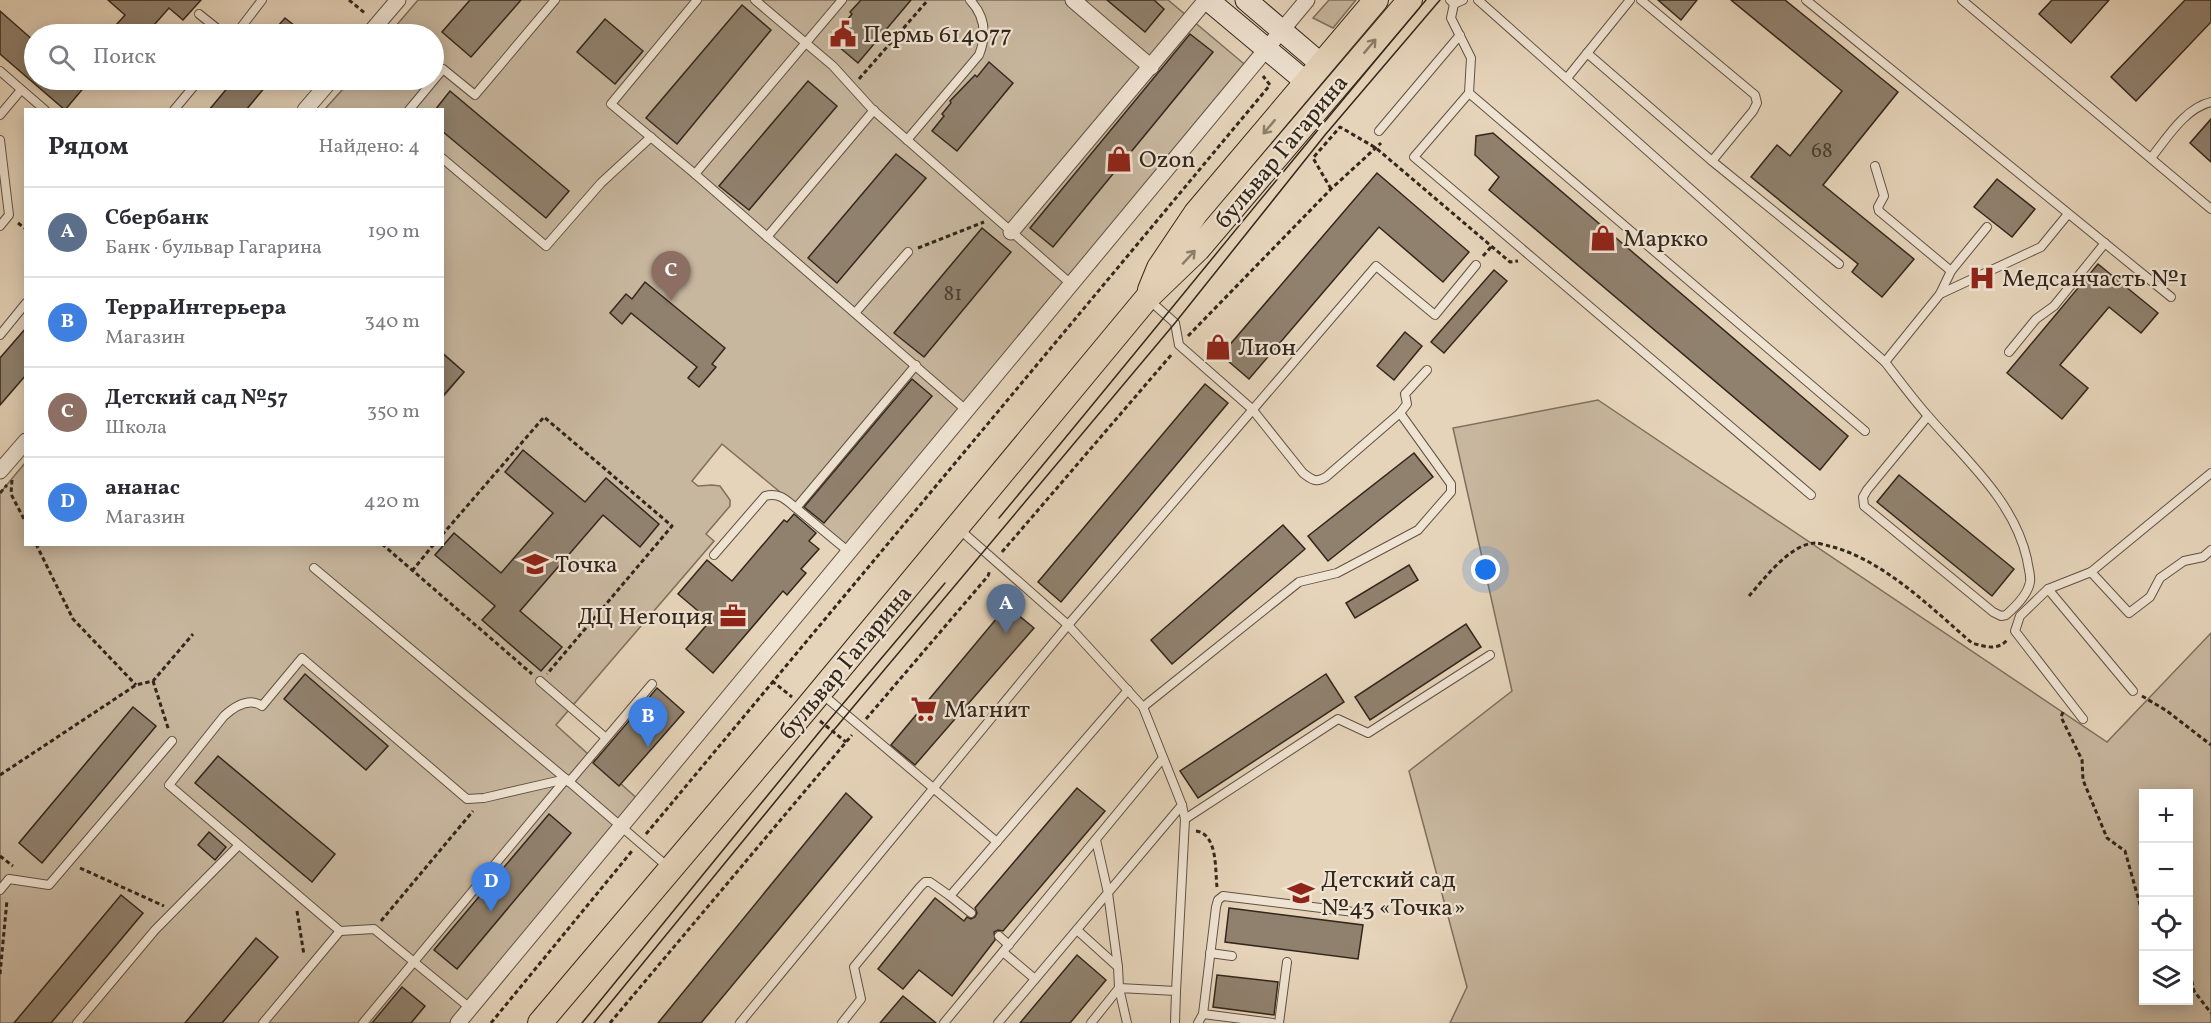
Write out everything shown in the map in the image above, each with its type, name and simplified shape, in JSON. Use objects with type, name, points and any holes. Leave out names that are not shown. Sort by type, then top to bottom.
[{"type":"main road","points":[[1207,0],[1266,48],[1313,73]]},
{"type":"main road","points":[[1246,0],[1281,30],[1313,73],[1332,90]]},
{"type":"main road","name":"бульвар Гагарина","points":[[1147,298],[1159,268],[1196,213],[1376,0]]},
{"type":"main road","name":"бульвар Гагарина","points":[[542,1022],[958,528],[1147,298],[1198,249],[1410,0]]},
{"type":"street","points":[[378,24],[398,0]]},
{"type":"street","points":[[1073,0],[1151,67]]},
{"type":"street","points":[[1011,232],[1207,0]]},
{"type":"street","points":[[458,1023],[1307,0]]},
{"type":"street","points":[[307,108],[322,90]]},
{"type":"street","points":[[6,474],[24,444]]},
{"type":"lane","points":[[243,24],[261,0]]},
{"type":"lane","points":[[444,70],[475,95],[555,0]]},
{"type":"lane","points":[[697,0],[611,104],[916,364],[966,410]]},
{"type":"lane","points":[[755,0],[833,66],[874,110],[1071,284]]},
{"type":"lane","points":[[695,174],[842,0]]},
{"type":"lane","points":[[907,140],[979,55],[984,42],[984,24],[970,0]]},
{"type":"lane","points":[[1463,0],[1452,2],[1451,18],[1471,58],[1469,93],[1414,157],[1810,495]]},
{"type":"lane","points":[[1478,0],[1885,362],[1928,416],[1980,472],[2016,525],[2025,553],[2030,584],[2006,615],[2001,616],[1993,612],[1864,506],[1863,498],[1868,490],[1928,416]]},
{"type":"lane","points":[[1567,78],[1630,0]]},
{"type":"lane","points":[[1641,0],[1755,94],[1757,103],[1753,111],[1712,161]]},
{"type":"lane","points":[[1806,0],[2171,297]]},
{"type":"lane","points":[[1962,0],[2211,209]]},
{"type":"lane","points":[[199,14],[212,24]]},
{"type":"lane","points":[[1380,131],[1460,35]]},
{"type":"lane","points":[[1587,53],[1712,161],[1839,264]]},
{"type":"lane","points":[[0,71],[43,108]]},
{"type":"lane","points":[[0,116],[21,90]]},
{"type":"lane","points":[[176,108],[191,90]]},
{"type":"lane","points":[[411,108],[426,90]]},
{"type":"lane","points":[[1469,93],[1865,431]]},
{"type":"lane","points":[[2151,158],[2187,115],[2197,106],[2211,102]]},
{"type":"lane","points":[[767,237],[874,110]]},
{"type":"lane","points":[[444,160],[546,246],[601,183],[651,137]]},
{"type":"lane","points":[[0,140],[9,215],[0,226]]},
{"type":"lane","points":[[1875,166],[1884,196],[1878,207],[1879,211],[1951,271]]},
{"type":"lane","points":[[1940,294],[2041,248],[2068,214]]},
{"type":"lane","points":[[1885,362],[1940,294],[1951,271],[1987,227]]},
{"type":"lane","points":[[2009,352],[2036,319],[2054,306],[2105,243]]},
{"type":"lane","points":[[855,313],[908,252]]},
{"type":"lane","points":[[740,1023],[1068,625],[1376,266],[1435,315],[1476,265]]},
{"type":"lane","points":[[1147,298],[1175,323],[1179,345],[1252,409],[1303,473],[1312,480],[1319,481],[1391,423],[1407,404],[1405,394],[1427,370]]},
{"type":"lane","points":[[0,335],[24,305]]},
{"type":"lane","points":[[796,508],[916,364]]},
{"type":"lane","points":[[1143,707],[1299,582],[1337,573],[1418,530],[1445,500],[1451,492],[1451,484],[1400,413]]},
{"type":"lane","points":[[2083,719],[2015,631],[2020,616],[2048,589],[2091,572],[2211,473]]},
{"type":"lane","points":[[714,555],[765,496],[772,494],[796,508],[849,552]]},
{"type":"lane","points":[[958,528],[1068,625],[1143,707],[1182,805],[1185,819],[1175,1023]]},
{"type":"lane","points":[[2091,572],[2129,613],[2150,597],[2160,578],[2184,561],[2203,557],[2211,550]]},
{"type":"lane","points":[[314,568],[670,869]]},
{"type":"lane","points":[[2048,589],[2133,691]]},
{"type":"lane","points":[[1185,819],[1338,719],[1368,733],[1490,656]]},
{"type":"lane","points":[[470,1008],[374,929],[340,931],[169,785],[224,716],[235,707],[247,703],[257,702],[262,706],[302,658],[467,799],[484,798],[568,781]]},
{"type":"lane","points":[[540,681],[606,738]]},
{"type":"lane","points":[[363,1023],[652,684]]},
{"type":"lane","points":[[950,896],[1128,690]]},
{"type":"lane","points":[[820,693],[997,842]]},
{"type":"lane","points":[[0,890],[9,879],[49,885],[172,741]]},
{"type":"lane","points":[[944,1023],[1163,758]]},
{"type":"lane","points":[[998,1023],[1182,805]]},
{"type":"lane","points":[[1096,840],[1108,893],[1119,988],[1126,1023]]},
{"type":"lane","points":[[77,1023],[155,930],[238,846]]},
{"type":"lane","points":[[842,1023],[861,999],[854,967],[925,882],[936,884],[971,913]]},
{"type":"lane","points":[[1198,1023],[1203,1014],[1216,907],[1218,900],[1223,896],[1370,914]]},
{"type":"lane","points":[[1077,930],[1118,967]]},
{"type":"lane","points":[[263,1023],[340,931]]},
{"type":"lane","points":[[999,936],[1009,945]]},
{"type":"lane","points":[[1003,952],[1035,980]]},
{"type":"lane","points":[[1210,953],[1232,956]]},
{"type":"lane","points":[[1280,1023],[1287,962]]},
{"type":"lane","points":[[1119,988],[1176,990]]},
{"type":"lane","points":[[1091,1023],[1119,988]]},
{"type":"lane","points":[[1203,1014],[1273,1023]]},
{"type":"path","points":[[852,87],[928,0]]},
{"type":"path","points":[[491,1023],[1270,85]]},
{"type":"path","points":[[1331,189],[1314,158],[1340,127],[1376,148],[1510,262],[1533,258]]},
{"type":"path","points":[[610,1023],[988,576],[994,561],[1179,345],[1331,189],[1376,148]]},
{"type":"path","points":[[908,252],[996,218]]},
{"type":"path","points":[[384,546],[540,681],[672,525],[544,417],[444,533]]},
{"type":"path","points":[[6,474],[11,494],[24,519]]},
{"type":"path","points":[[1749,596],[1777,564],[1801,547],[1816,543],[1841,549],[1876,565],[1972,643],[1992,648],[2004,644],[2015,631]]},
{"type":"path","points":[[37,546],[73,619],[136,686]]},
{"type":"path","points":[[412,571],[432,546]]},
{"type":"path","points":[[0,775],[136,686],[153,681],[193,634]]},
{"type":"path","points":[[153,681],[172,741]]},
{"type":"path","points":[[2133,691],[2167,711],[2211,745]]},
{"type":"path","points":[[2067,699],[2061,717],[2082,760],[2083,780],[2107,838],[2125,851],[2139,901]]},
{"type":"path","points":[[374,929],[484,798]]},
{"type":"path","points":[[1184,830],[1200,832],[1209,840],[1213,852],[1217,887],[1223,896]]},
{"type":"path","points":[[0,856],[15,868],[9,879],[0,974]]},
{"type":"path","points":[[69,862],[174,910]]},
{"type":"path","points":[[294,893],[306,971]]},
{"type":"path","points":[[2193,986],[2211,1013]]},
{"type":"shaded area","points":[[418,0],[1168,0],[1249,68],[850,550],[722,444],[692,481],[698,486],[720,486],[730,500],[730,506],[706,534],[714,541],[556,725],[641,802],[458,1023],[0,1023],[0,493],[24,464],[24,546],[444,546],[444,396],[464,372],[444,354],[444,108],[326,108],[342,90],[444,90],[444,24],[398,24]]},
{"type":"shaded area","points":[[1329,0],[1356,0],[1333,28],[1313,18]]},
{"type":"shaded area","points":[[1598,400],[2107,742],[2211,633],[2211,1023],[1450,1023],[1467,987],[1409,771],[1512,691],[1453,428]]},
{"type":"building","points":[[108,0],[201,0],[183,20],[169,8],[155,24],[117,24],[125,15]]},
{"type":"building","points":[[470,0],[521,0],[471,57],[444,34],[444,30]]},
{"type":"building","points":[[861,0],[911,0],[858,63],[832,41],[844,28],[842,26],[852,14],[850,12]]},
{"type":"building","points":[[1107,0],[1154,0],[1164,9],[1145,32]]},
{"type":"building","points":[[1658,0],[1697,0],[1681,20]]},
{"type":"building","points":[[1731,0],[1785,0],[1898,92],[1823,185],[1914,259],[1882,297],[1852,272],[1858,264],[1751,177],[1777,145],[1790,156],[1842,91]]},
{"type":"building","points":[[2052,0],[2109,0],[2071,43],[2039,14]]},
{"type":"building","points":[[2185,0],[2211,0],[2211,22],[2136,101],[2111,77]]},
{"type":"building","points":[[742,5],[771,30],[677,144],[646,118]]},
{"type":"building","points":[[0,11],[24,32],[24,75],[0,54]]},
{"type":"building","points":[[285,18],[292,24],[280,24]]},
{"type":"building","points":[[605,19],[643,51],[615,84],[577,52]]},
{"type":"building","points":[[1190,34],[1213,52],[1053,247],[1030,228]]},
{"type":"building","points":[[989,62],[1013,83],[957,151],[932,131],[944,116],[942,114],[951,103],[950,101],[975,75],[977,77]]},
{"type":"building","points":[[808,81],[837,106],[749,210],[719,186]]},
{"type":"building","points":[[42,90],[82,90],[67,108],[63,108]]},
{"type":"building","points":[[226,90],[263,90],[248,108],[211,108]]},
{"type":"building","points":[[450,91],[569,191],[546,218],[444,133],[444,108],[437,108]]},
{"type":"building","points":[[2211,119],[2211,162],[2190,143]]},
{"type":"building","points":[[1493,133],[1848,436],[1820,470],[1489,190],[1499,177],[1475,155],[1476,136]]},
{"type":"building","points":[[896,154],[926,178],[837,283],[808,258]]},
{"type":"building","points":[[1377,173],[1469,252],[1443,282],[1379,227],[1249,379],[1221,355]]},
{"type":"building","points":[[1997,179],[2035,209],[2012,237],[1974,207]]},
{"type":"building","points":[[982,228],[1011,252],[924,357],[894,333]]},
{"type":"building","points":[[2098,264],[2158,313],[2141,333],[2109,307],[2060,365],[2088,388],[2062,419],[2007,373]]},
{"type":"building","points":[[1494,270],[1507,281],[1444,353],[1431,342]]},
{"type":"building","points":[[645,282],[725,348],[712,364],[716,367],[699,387],[688,378],[697,367],[631,313],[622,324],[610,313],[626,294],[632,299]]},
{"type":"building","points":[[24,330],[24,377],[0,405],[0,358]]},
{"type":"building","points":[[1405,332],[1422,346],[1394,380],[1377,366]]},
{"type":"building","points":[[444,355],[464,372],[444,395]]},
{"type":"building","points":[[912,379],[932,396],[824,523],[804,507]]},
{"type":"building","points":[[1205,384],[1228,403],[1061,602],[1038,582]]},
{"type":"building","name":"Точка","points":[[523,450],[585,502],[606,478],[659,524],[640,547],[603,515],[520,611],[562,647],[541,671],[482,620],[495,606],[435,555],[454,533],[501,573],[553,513],[505,472]]},
{"type":"building","points":[[1414,453],[1433,477],[1328,561],[1308,536]]},
{"type":"building","points":[[1899,475],[2014,569],[1992,596],[1877,502]]},
{"type":"building","points":[[794,514],[816,533],[809,541],[819,549],[801,569],[806,573],[787,595],[783,591],[713,673],[686,649],[710,621],[678,594],[707,560],[732,581],[784,520],[787,522]]},
{"type":"building","points":[[1283,525],[1305,549],[1172,664],[1151,640]]},
{"type":"building","points":[[1409,565],[1418,580],[1355,618],[1346,603]]},
{"type":"building","points":[[1007,606],[1034,628],[915,765],[891,745]]},
{"type":"building","points":[[1466,624],[1481,647],[1370,720],[1355,697]]},
{"type":"building","points":[[305,674],[388,746],[366,770],[284,699]]},
{"type":"building","points":[[1326,674],[1344,702],[1198,798],[1180,771]]},
{"type":"building","points":[[657,688],[684,712],[619,786],[593,763]]},
{"type":"building","points":[[133,707],[156,726],[42,863],[19,843]]},
{"type":"building","points":[[218,756],[335,854],[312,882],[195,783]]},
{"type":"building","points":[[1077,788],[1105,811],[1003,931],[994,932],[995,940],[952,996],[919,970],[903,989],[878,969],[935,898],[964,921],[967,917],[971,919],[975,917],[977,913],[975,908]]},
{"type":"building","points":[[846,793],[872,817],[701,1023],[658,1023]]},
{"type":"building","points":[[549,814],[571,833],[457,969],[434,950]]},
{"type":"building","points":[[209,832],[226,847],[215,860],[198,845]]},
{"type":"building","points":[[121,895],[143,913],[51,1023],[14,1023]]},
{"type":"building","points":[[1229,908],[1363,925],[1358,959],[1225,942]]},
{"type":"building","points":[[256,938],[278,957],[222,1023],[185,1023]]},
{"type":"building","points":[[1077,955],[1106,980],[1070,1023],[1020,1023]]},
{"type":"building","points":[[1217,975],[1278,982],[1274,1015],[1213,1007]]},
{"type":"building","points":[[402,987],[425,1006],[411,1023],[372,1023]]},
{"type":"building","points":[[903,996],[936,1023],[880,1023]]},
{"type":"tram line","points":[[999,518],[1426,0]]},
{"type":"tram line","points":[[594,1023],[833,731],[1175,323],[1325,135],[1440,0]]},
{"type":"tram line","points":[[582,1023],[825,725],[945,583]]},
{"type":"place","name":"Пермь 614077","points":[[843,34]]},
{"type":"place","name":"Ozon","points":[[1119,159]]},
{"type":"place","name":"Маркко","points":[[1603,238]]},
{"type":"place","name":"Медсанчасть №1","points":[[1982,278]]},
{"type":"place","name":"Детский сад №57","points":[[671,301]]},
{"type":"place","name":"Лион","points":[[1218,347]]},
{"type":"place","name":"Точка","points":[[535,564]]},
{"type":"place","name":"ДЦ Негоция","points":[[733,616]]},
{"type":"place","name":"Сбербанк","points":[[1006,634]]},
{"type":"place","name":"Магнит","points":[[924,709]]},
{"type":"place","name":"ТерраИнтерьера","points":[[648,747]]},
{"type":"place","name":"Детский сад №43 «Точка»","points":[[1301,893]]},
{"type":"place","name":"ананас","points":[[491,912]]}]
